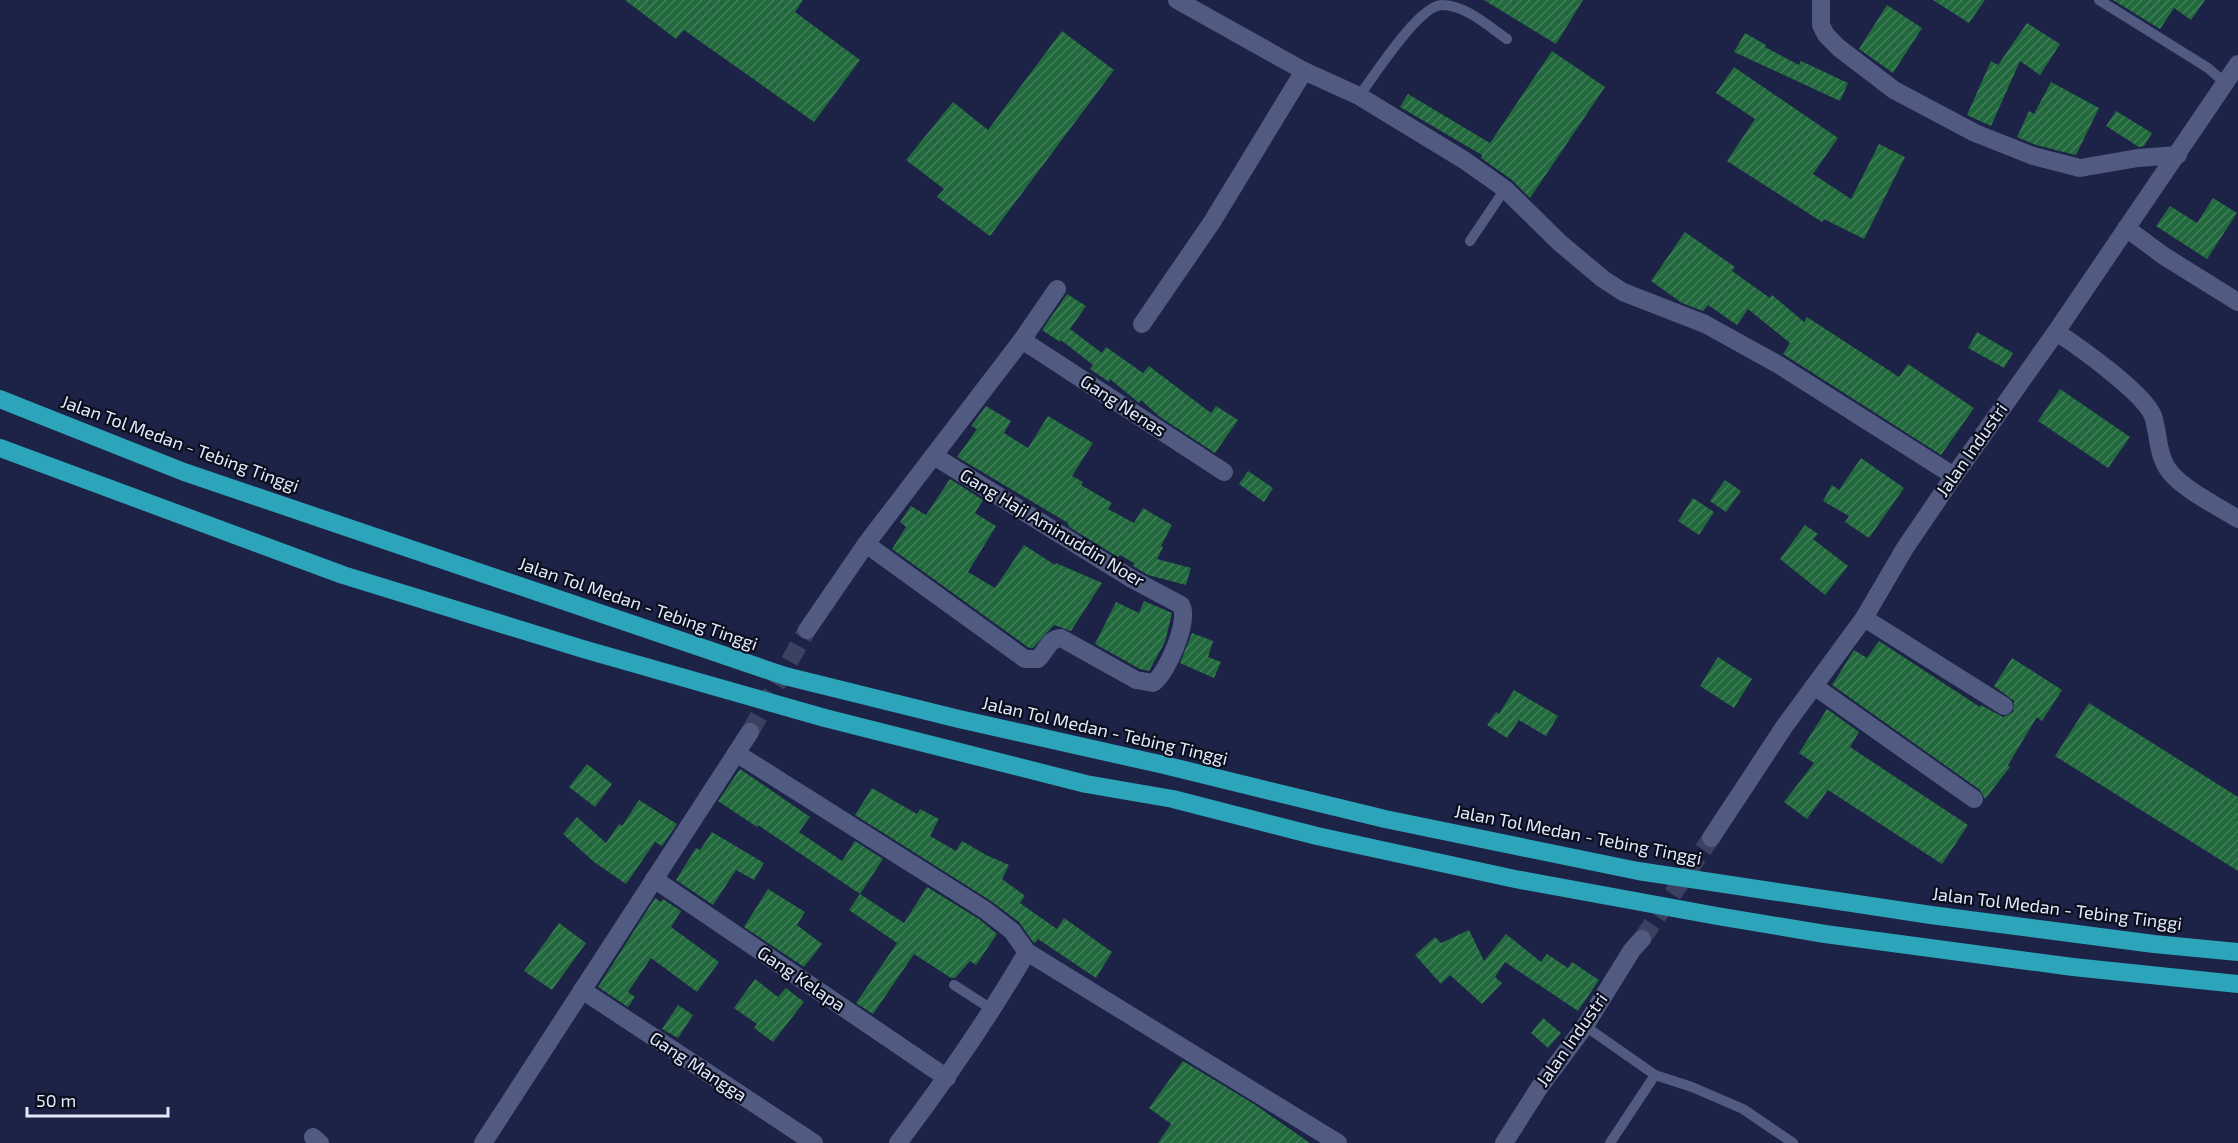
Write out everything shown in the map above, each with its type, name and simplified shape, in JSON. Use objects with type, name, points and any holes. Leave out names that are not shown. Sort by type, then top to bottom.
[{"type":"highway","name":"Jalan Tol Medan - Tebing Tinggi","points":[[0,399],[184,472],[785,676],[947,717],[1164,765],[1385,819],[1638,870],[1930,915],[2154,944],[2238,952]]},
{"type":"highway","points":[[0,448],[343,575],[583,649],[825,718],[1086,784],[1173,799],[1317,836],[1515,879],[1706,914],[1825,934],[2061,965],[2238,984]]},
{"type":"street","points":[[1177,0],[1304,71],[1359,96],[1464,160],[1505,189],[1560,243],[1603,279],[1623,292],[1705,324],[1779,365],[1954,476]]},
{"type":"street","points":[[1821,0],[1821,25],[1826,35],[1839,48],[1894,90],[1975,132],[2033,156],[2080,168],[2138,158],[2178,155]]},
{"type":"street","name":"Jalan Industri","points":[[1711,838],[1784,727],[1864,618],[1905,548],[1954,476],[2056,332],[2238,64]]},
{"type":"street","points":[[1142,324],[1212,222],[1304,71]]},
{"type":"street","points":[[2126,228],[2164,256],[2238,302]]},
{"type":"street","points":[[807,630],[866,544],[1022,340],[1057,289]]},
{"type":"street","points":[[2056,332],[2085,350],[2145,403],[2153,415],[2163,461],[2173,476],[2238,519]]},
{"type":"street","name":"Gang Nenas","points":[[1022,340],[1224,472]]},
{"type":"street","name":"Gang Haji Aminuddin Noer","points":[[866,544],[1025,659],[1038,658],[1050,642],[1061,638],[1143,683],[1153,683],[1162,674],[1182,629],[1185,617],[1184,608],[1172,598],[1132,579],[934,456]]},
{"type":"street","points":[[1864,618],[2004,706]]},
{"type":"street","points":[[1814,686],[1974,799]]},
{"type":"street","points":[[483,1143],[750,732]]},
{"type":"street","points":[[736,753],[985,910],[1012,931],[1027,952],[1338,1143]]},
{"type":"street","name":"Gang Kelapa","points":[[654,879],[947,1078]]},
{"type":"street","name":"Jalan Industri","points":[[1504,1143],[1539,1088],[1585,1026],[1632,950],[1642,939]]},
{"type":"street","points":[[898,1143],[947,1078],[993,1010],[1027,952]]},
{"type":"street","name":"Gang Mangga","points":[[582,990],[814,1143]]},
{"type":"lane","points":[[2099,0],[2208,68],[2225,83]]},
{"type":"lane","points":[[1359,96],[1411,26],[1435,6],[1443,5],[1460,9],[1507,39]]},
{"type":"lane","points":[[1470,241],[1505,189]]},
{"type":"lane","points":[[954,985],[993,1010]]},
{"type":"lane","points":[[1585,1026],[1655,1075],[1692,1087],[1743,1109],[1793,1143]]},
{"type":"lane","points":[[1611,1143],[1655,1075]]},
{"type":"building","points":[[625,0],[803,0],[795,12],[860,60],[814,122],[684,30],[676,39]]},
{"type":"building","points":[[1484,0],[1583,0],[1556,44]]},
{"type":"building","points":[[1933,0],[1985,0],[1969,23]]},
{"type":"building","points":[[2113,0],[2205,0],[2191,20],[2174,8],[2160,29]]},
{"type":"building","points":[[1887,5],[1922,28],[1893,73],[1859,49]]},
{"type":"building","points":[[2027,23],[2060,44],[2040,75],[2020,61],[1991,126],[1967,115],[1991,61],[1998,65]]},
{"type":"building","points":[[1062,31],[1114,70],[990,236],[937,197],[944,189],[906,160],[953,102],[988,130]]},
{"type":"building","points":[[1745,33],[1766,45],[1765,47],[1799,65],[1801,61],[1848,83],[1840,101],[1734,52]]},
{"type":"building","points":[[1552,51],[1605,87],[1530,198],[1512,180],[1481,158],[1482,155],[1400,107],[1408,94],[1490,143]]},
{"type":"building","points":[[1734,67],[1838,138],[1813,174],[1851,199],[1879,144],[1905,157],[1864,239],[1824,219],[1822,222],[1727,161],[1755,119],[1716,93]]},
{"type":"building","points":[[2051,82],[2099,108],[2076,155],[2036,145],[2017,137],[2029,111],[2034,114]]},
{"type":"building","points":[[2116,111],[2152,133],[2144,146],[2139,147],[2106,126]]},
{"type":"building","points":[[2213,198],[2237,213],[2207,259],[2156,226],[2170,206],[2197,223]]},
{"type":"building","points":[[1685,232],[1735,267],[1732,271],[1770,298],[1772,295],[1804,322],[1807,317],[1899,377],[1908,364],[1974,408],[1941,455],[1783,354],[1790,343],[1748,309],[1737,325],[1708,305],[1703,311],[1682,303],[1651,281]]},
{"type":"building","points":[[1067,294],[1086,306],[1070,329],[1102,353],[1106,347],[1143,373],[1149,366],[1211,413],[1216,406],[1238,420],[1215,453],[1160,417],[1141,400],[1139,403],[1110,379],[1109,382],[1090,369],[1093,365],[1061,340],[1060,342],[1042,330]]},
{"type":"building","points":[[1977,332],[2013,353],[2004,368],[1968,348]]},
{"type":"building","points":[[2060,389],[2130,437],[2108,468],[2038,421]]},
{"type":"building","points":[[986,406],[1011,421],[1004,433],[1028,448],[1048,416],[1093,443],[1072,476],[1083,482],[1081,485],[1112,503],[1108,509],[1134,523],[1143,508],[1172,525],[1157,559],[1191,568],[1186,585],[1148,575],[1133,566],[1134,563],[1120,555],[1118,557],[1069,527],[1068,523],[957,457],[977,429],[971,426]]},
{"type":"building","points":[[1861,458],[1904,488],[1869,538],[1845,522],[1849,516],[1823,501],[1832,485],[1839,490]]},
{"type":"building","points":[[1248,471],[1273,488],[1264,502],[1239,484]]},
{"type":"building","points":[[950,479],[983,500],[975,513],[996,526],[968,572],[995,588],[1024,545],[1055,565],[1056,563],[1102,583],[1071,631],[1054,625],[1033,648],[1029,648],[892,549],[906,527],[900,522],[911,506],[926,515]]},
{"type":"building","points":[[1725,480],[1741,491],[1726,512],[1710,501]]},
{"type":"building","points":[[1693,498],[1714,512],[1699,535],[1678,521]]},
{"type":"building","points":[[1805,525],[1818,534],[1813,539],[1848,566],[1825,595],[1780,559]]},
{"type":"building","points":[[1144,601],[1172,613],[1165,642],[1149,671],[1140,669],[1095,644],[1116,602],[1139,613]]},
{"type":"building","points":[[1192,633],[1213,641],[1208,657],[1221,662],[1214,678],[1180,663]]},
{"type":"building","points":[[1879,641],[1980,707],[1981,705],[2003,717],[2013,712],[2014,701],[1994,686],[2012,658],[2062,690],[2042,721],[2037,717],[2008,765],[2010,767],[1985,799],[1980,790],[1832,685],[1854,650],[1867,658]]},
{"type":"building","points":[[1718,657],[1752,679],[1734,708],[1700,686]]},
{"type":"building","points":[[1514,690],[1558,716],[1546,736],[1519,720],[1507,738],[1487,725],[1496,712],[1499,714]]},
{"type":"building","points":[[2089,703],[2238,797],[2238,871],[2055,756]]},
{"type":"building","points":[[1827,709],[1859,732],[1850,747],[1968,825],[1942,864],[1828,790],[1807,819],[1784,802],[1814,763],[1799,753]]},
{"type":"building","points":[[587,764],[612,784],[595,807],[569,787]]},
{"type":"building","points":[[740,769],[810,817],[799,832],[842,861],[855,841],[883,859],[860,894],[758,825],[757,827],[718,801]]},
{"type":"building","points":[[872,788],[917,814],[920,809],[939,819],[930,836],[956,851],[962,841],[1009,865],[1002,879],[1025,896],[1020,903],[1057,929],[1064,918],[1112,952],[1096,978],[1038,939],[1035,943],[1033,942],[1019,922],[991,901],[855,815]]},
{"type":"building","points":[[639,800],[677,824],[662,846],[655,842],[626,884],[594,862],[563,834],[577,817],[606,843],[619,824],[622,826]]},
{"type":"building","points":[[712,832],[764,863],[754,880],[736,870],[713,905],[676,880],[696,848],[700,850]]},
{"type":"building","points":[[927,887],[979,919],[997,934],[976,965],[970,961],[955,978],[951,978],[914,954],[873,1014],[856,1003],[897,943],[849,910],[860,894],[904,923]]},
{"type":"building","points":[[768,889],[805,912],[797,925],[822,944],[804,967],[744,927]]},
{"type":"building","points":[[655,898],[661,902],[663,899],[681,911],[671,927],[719,962],[697,992],[651,958],[628,992],[635,997],[628,1007],[598,987]]},
{"type":"building","points":[[559,923],[586,943],[552,990],[524,971]]},
{"type":"building","points":[[1469,930],[1484,961],[1506,934],[1541,962],[1547,954],[1568,968],[1572,962],[1599,980],[1578,1011],[1505,962],[1495,977],[1502,983],[1482,1004],[1450,975],[1441,984],[1415,955],[1435,937],[1441,943]]},
{"type":"building","points":[[755,979],[778,997],[786,988],[804,1002],[773,1042],[754,1028],[757,1024],[734,1008]]},
{"type":"building","points":[[678,1005],[693,1015],[678,1038],[662,1029]]},
{"type":"building","points":[[1543,1018],[1561,1033],[1548,1048],[1531,1033]]},
{"type":"building","points":[[1183,1061],[1254,1104],[1310,1143],[1158,1143],[1171,1124],[1149,1108]]},
{"type":"tunnel","points":[[750,732],[807,630]]},
{"type":"tunnel","points":[[1642,939],[1711,838]]}]
